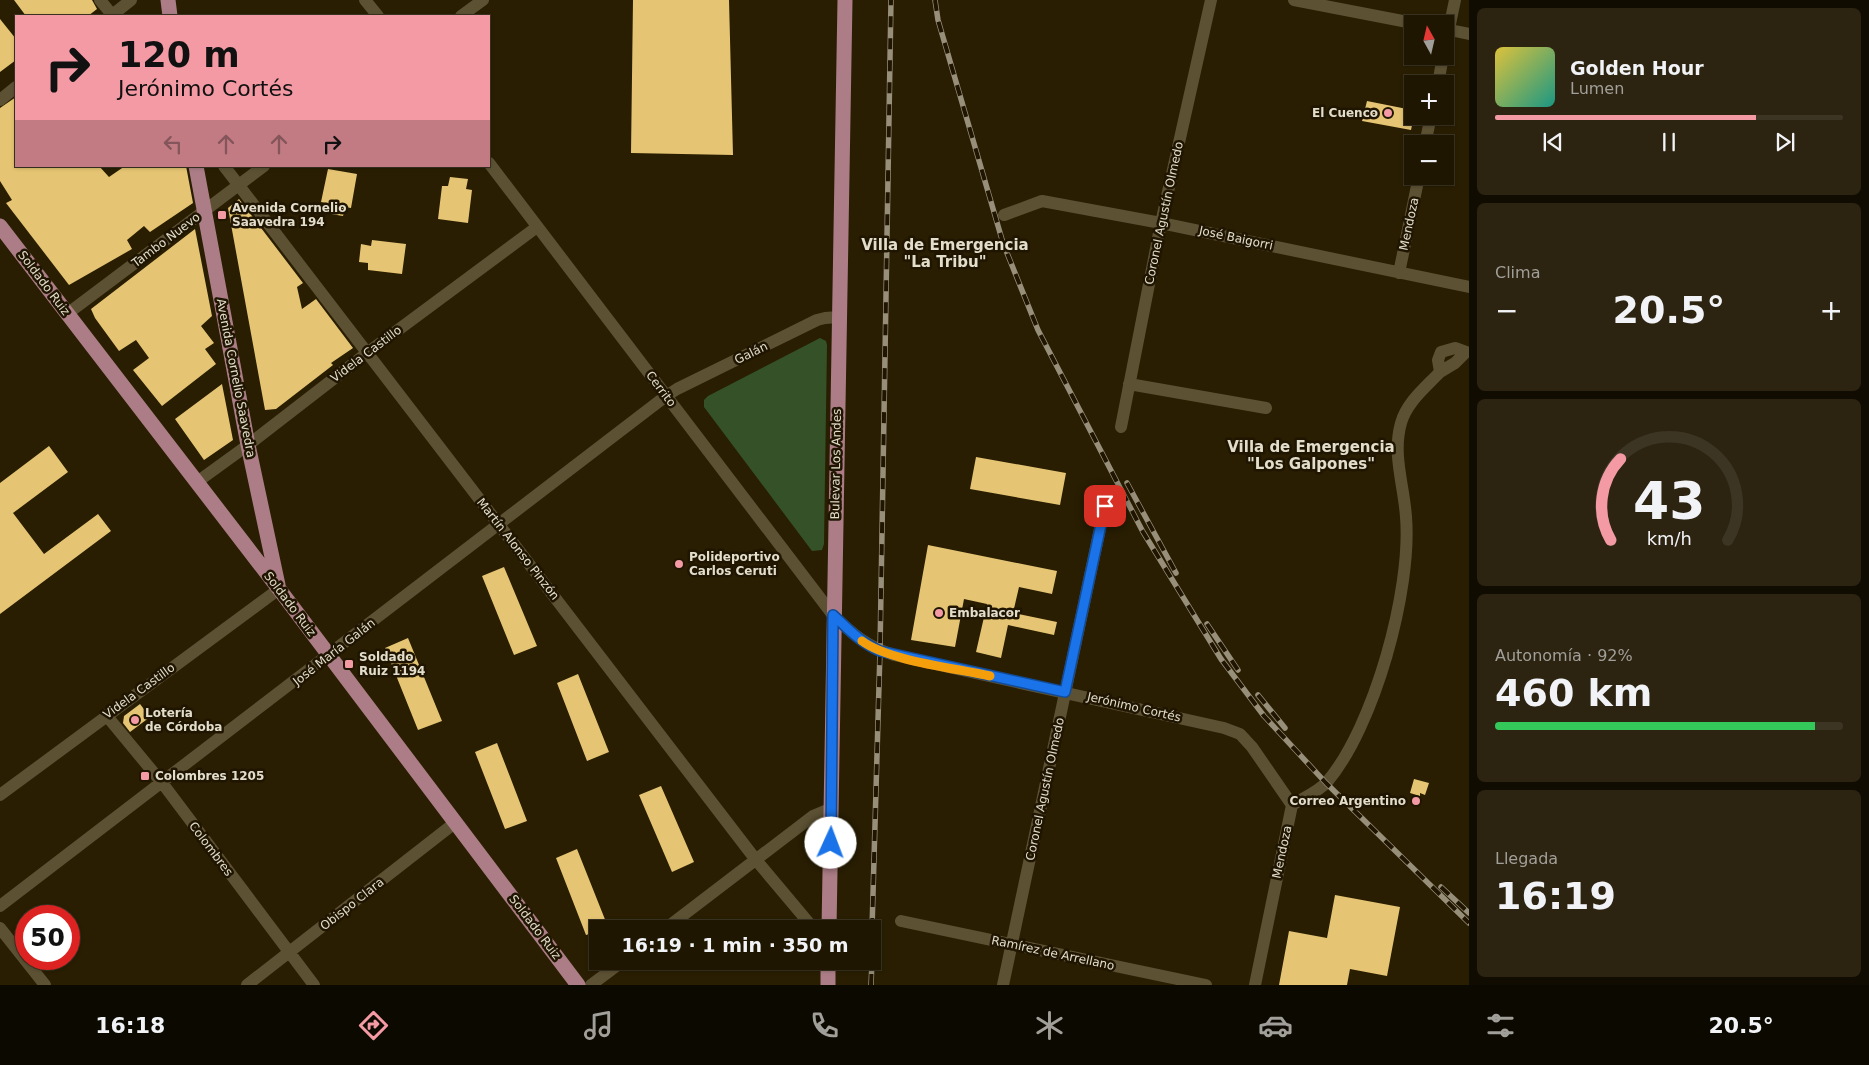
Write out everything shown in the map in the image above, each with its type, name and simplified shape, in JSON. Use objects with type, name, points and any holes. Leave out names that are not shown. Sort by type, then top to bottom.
[{"type":"main road","points":[[168,0],[170,15]]},
{"type":"main road","name":"Bulevar Los Andes","points":[[829,920],[845,0]]},
{"type":"main road","name":"Avenida Cornelio Saavedra","points":[[196,167],[248,445],[279,589]]},
{"type":"main road","name":"Soldado Ruiz","points":[[0,226],[279,589],[578,985]]},
{"type":"main road","points":[[828,970],[828,985]]},
{"type":"street","points":[[100,0],[111,15]]},
{"type":"street","points":[[113,15],[132,0]]},
{"type":"street","points":[[365,0],[377,15]]},
{"type":"street","points":[[462,15],[483,0]]},
{"type":"street","name":"Coronel Agustín Olmedo","points":[[1121,427],[1161,222],[1211,0]]},
{"type":"street","points":[[1294,0],[1404,21]]},
{"type":"street","points":[[1451,15],[1455,0]]},
{"type":"street","points":[[1454,31],[1469,34]]},
{"type":"street","points":[[0,100],[15,88]]},
{"type":"street","name":"Cerrito","points":[[490,164],[833,615]]},
{"type":"street","name":"Martín Alonso Pinzón","points":[[225,167],[756,860],[806,920]]},
{"type":"street","name":"Tambo Nuevo","points":[[67,314],[263,167]]},
{"type":"street","name":"Mendoza","points":[[1399,273],[1417,185]]},
{"type":"street","name":"José Baigorri","points":[[1004,215],[1042,201],[1161,222],[1469,288]]},
{"type":"street","name":"Videla Castillo","points":[[197,482],[248,445],[367,352],[537,228]]},
{"type":"street","name":"Galán","points":[[666,396],[817,320],[839,317]]},
{"type":"street","points":[[1292,805],[1326,783],[1349,750],[1367,713],[1389,648],[1406,562],[1406,517],[1396,452],[1401,424],[1408,407],[1440,372]]},
{"type":"street","points":[[1129,384],[1266,408]]},
{"type":"street","name":"José María Galán","points":[[0,906],[163,784],[666,396]]},
{"type":"street","name":"Coronel Agustín Olmedo","points":[[1003,985],[1105,506]]},
{"type":"street","name":"Videla Castillo","points":[[0,795],[279,589]]},
{"type":"street","name":"Jerónimo Cortés","points":[[833,615],[858,638],[880,651],[1224,728],[1240,734],[1252,747],[1292,805]]},
{"type":"street","name":"Colombres","points":[[106,715],[163,784],[314,985]]},
{"type":"street","name":"Mendoza","points":[[1255,985],[1292,805]]},
{"type":"street","points":[[677,920],[813,816],[832,808]]},
{"type":"street","name":"Obispo Clara","points":[[247,985],[456,822]]},
{"type":"street","name":"Ramírez de Arrellano","points":[[901,922],[1206,985]]},
{"type":"street","points":[[0,928],[44,985]]},
{"type":"street","points":[[591,985],[610,970]]},
{"type":"green space","points":[[820,338],[826,341],[827,345],[824,544],[822,550],[812,551],[704,407],[704,400],[708,396]]},
{"type":"building","points":[[14,0],[92,0],[97,9],[89,15],[25,15]]},
{"type":"building","points":[[633,0],[729,0],[733,155],[631,153]]},
{"type":"building","points":[[0,19],[15,38],[15,61],[0,72]]},
{"type":"building","points":[[15,98],[15,167],[100,167],[109,177],[124,167],[186,167],[193,203],[150,232],[144,226],[127,240],[132,249],[69,285],[6,203],[12,200],[0,181],[0,108]]},
{"type":"building","name":"El Cuenco","points":[[1367,101],[1404,108],[1404,125],[1412,125],[1411,130],[1362,121]]},
{"type":"building","points":[[328,169],[357,174],[351,208],[345,207],[343,216],[325,213],[327,203],[321,202]]},
{"type":"building","points":[[450,177],[468,179],[466,189],[472,190],[468,223],[438,219],[442,186],[448,186]]},
{"type":"building","points":[[239,199],[303,283],[297,287],[302,309],[316,299],[353,348],[331,363],[333,365],[276,409],[265,410],[228,208]]},
{"type":"building","points":[[195,229],[212,316],[201,326],[214,343],[205,349],[216,364],[162,406],[133,370],[149,358],[136,340],[119,351],[95,318],[91,309]]},
{"type":"building","points":[[372,240],[406,244],[402,274],[368,270],[368,263],[359,262],[361,244],[371,246]]},
{"type":"building","points":[[222,384],[233,440],[204,460],[175,419]]},
{"type":"building","points":[[49,446],[68,472],[13,513],[44,554],[98,514],[111,531],[0,614],[0,483]]},
{"type":"building","points":[[976,457],[1066,473],[1060,505],[970,489]]},
{"type":"building","points":[[928,545],[1057,571],[1052,594],[1019,587],[1013,613],[1057,622],[1054,635],[1008,625],[1001,658],[976,652],[987,604],[964,599],[955,647],[911,640]]},
{"type":"building","points":[[504,567],[537,646],[514,655],[482,576]]},
{"type":"building","points":[[408,638],[442,721],[418,730],[385,648]]},
{"type":"building","points":[[578,674],[609,752],[587,761],[557,683]]},
{"type":"building","name":"Lotería de Córdoba","points":[[140,704],[150,717],[130,732],[123,723],[124,716]]},
{"type":"building","points":[[497,743],[527,821],[505,829],[475,752]]},
{"type":"building","points":[[1414,779],[1429,783],[1425,795],[1420,793],[1420,796],[1410,793]]},
{"type":"building","points":[[661,786],[694,862],[672,872],[639,795]]},
{"type":"building","points":[[577,849],[605,920],[589,920],[589,934],[586,935],[556,858]]},
{"type":"building","points":[[1335,895],[1400,907],[1387,976],[1350,969],[1347,985],[1279,985],[1289,931],[1327,938]]},
{"type":"railway","points":[[872,920],[880,651],[891,0]]},
{"type":"railway","points":[[935,0],[938,20],[1003,243],[1038,330],[1143,532],[1221,659],[1264,716],[1326,783],[1469,923]]},
{"type":"railway","points":[[1127,483],[1176,573]]},
{"type":"railway","points":[[1207,624],[1238,670]]},
{"type":"railway","points":[[1258,695],[1285,728]]},
{"type":"railway","points":[[1441,887],[1469,913]]},
{"type":"railway","points":[[871,985],[872,970]]},
{"type":"slow traffic","points":[[862,641],[880,651],[894,655],[990,676]]},
{"type":"place","name":"El Cuenco","points":[[1388,113]]},
{"type":"place","name":"Avenida Cornelio Saavedra 194","points":[[222,215]]},
{"type":"place","name":"Polideportivo Carlos Ceruti","points":[[679,564]]},
{"type":"place","name":"Embalacor","points":[[939,613]]},
{"type":"place","name":"Soldado Ruiz 1194","points":[[349,664]]},
{"type":"place","name":"Lotería de Córdoba","points":[[135,720]]},
{"type":"place","name":"Colombres 1205","points":[[145,776]]},
{"type":"place","name":"Correo Argentino","points":[[1416,801]]},
{"type":"district","name":"Villa de Emergencia \"La Tribu\"","points":[[945,254]]},
{"type":"district","name":"Villa de Emergencia \"Los Galpones\"","points":[[1311,456]]},
{"type":"route","points":[[831,843],[833,615],[852,633],[869,646],[880,651],[1065,692],[1105,506]]}]
